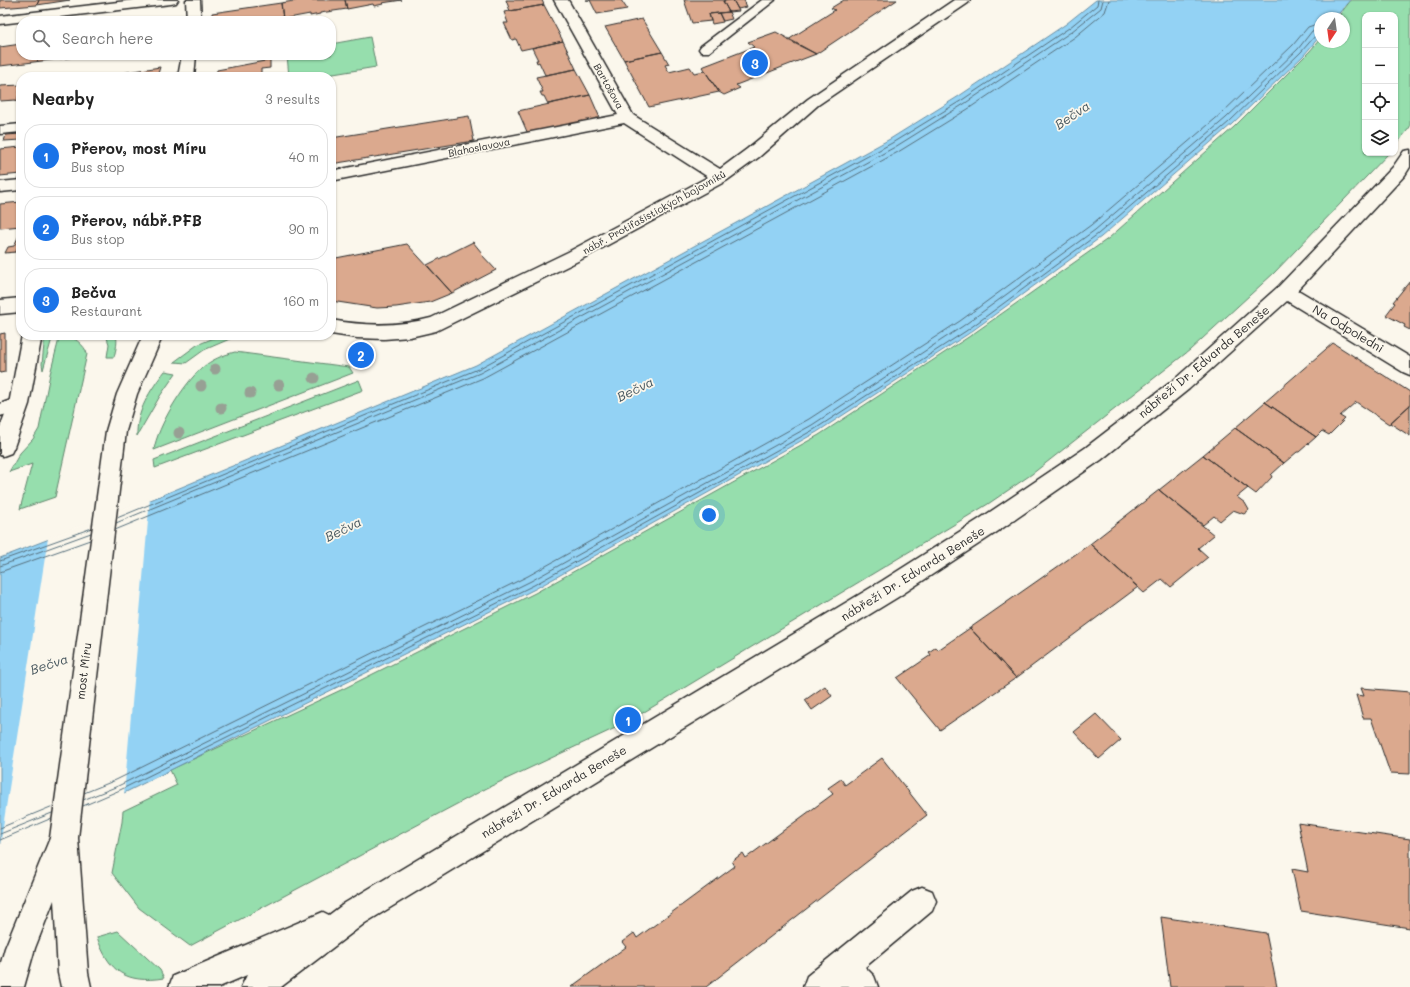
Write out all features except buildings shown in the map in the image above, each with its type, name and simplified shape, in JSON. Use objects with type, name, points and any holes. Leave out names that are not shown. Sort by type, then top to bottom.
[{"type":"street","points":[[34,16],[171,0]]},
{"type":"street","points":[[193,0],[194,16]]},
{"type":"street","name":"Bartošova","points":[[561,0],[627,118],[720,177]]},
{"type":"street","name":"nábř. Protifašistických bojovníků","points":[[336,328],[347,330],[404,332],[436,324],[574,256],[720,177],[753,153],[813,102],[963,0]]},
{"type":"street","points":[[0,20],[16,18]]},
{"type":"street","points":[[187,72],[188,60]]},
{"type":"street","name":"Blahoslavova","points":[[336,175],[627,118]]},
{"type":"street","name":"nábřeží Dr. Edvarda Beneše","points":[[256,987],[355,913],[890,589],[986,527],[1093,454],[1182,384],[1286,292],[1404,173],[1410,155]]},
{"type":"street","points":[[0,187],[16,185]]},
{"type":"street","name":"Na Odpoledni","points":[[1286,292],[1410,367]]},
{"type":"street","points":[[0,307],[16,305]]},
{"type":"street","points":[[3,447],[10,407],[30,340]]},
{"type":"street","name":"most Míru","points":[[76,987],[73,973],[64,838],[116,432],[121,410],[131,382],[151,340]]},
{"type":"street","name":"most Míru","points":[[9,987],[20,948],[64,838]]},
{"type":"street","points":[[818,987],[922,901]]},
{"type":"street","name":"nábřeží Dr. Edvarda Beneše","points":[[184,987],[355,913]]},
{"type":"street","points":[[843,966],[863,987]]},
{"type":"lane","points":[[705,49],[769,0]]},
{"type":"lane","points":[[0,130],[16,128]]},
{"type":"green space","points":[[1351,0],[1410,0],[1410,127],[1398,142],[1398,12],[1362,12],[1362,156],[1386,156],[1274,273],[1190,350],[1032,474],[988,504],[626,723],[487,788],[190,946],[139,908],[112,873],[123,811],[177,785],[170,770],[341,690],[535,593],[819,435],[970,336],[1109,238],[1234,127],[1314,46],[1314,48],[1350,48],[1350,12],[1342,12]]},
{"type":"green space","points":[[370,37],[376,67],[336,74],[336,72],[289,72],[287,60],[336,60],[336,43]]},
{"type":"green space","points":[[44,340],[52,340],[43,370],[42,364]]},
{"type":"green space","points":[[59,340],[78,341],[87,354],[55,497],[20,509],[32,464],[9,472],[20,453],[33,439],[39,429]]},
{"type":"green space","points":[[108,340],[117,340],[114,357],[107,357],[109,344]]},
{"type":"green space","points":[[209,340],[227,340],[204,350],[186,363],[174,362],[197,345]]},
{"type":"green space","points":[[235,352],[349,367],[353,373],[154,450],[160,430],[172,406],[187,384],[202,368],[209,363],[222,356]]},
{"type":"green space","points":[[165,371],[176,373],[160,396],[137,436],[137,427],[141,410],[149,394]]},
{"type":"green space","points":[[359,380],[363,390],[155,468],[154,460]]},
{"type":"green space","points":[[118,931],[160,970],[164,978],[139,979],[129,977],[113,967],[107,959],[97,937]]},
{"type":"water","points":[[1096,0],[1350,0],[1340,12],[1314,12],[1314,43],[1304,55],[1232,124],[1101,237],[968,334],[817,432],[535,589],[122,794],[0,844],[0,558],[148,501],[476,365],[890,139],[959,96],[1066,24]]},
{"type":"pier","points":[[150,498],[124,795],[0,846],[48,538]]},
{"type":"place","name":"Bečva","points":[[755,63]]},
{"type":"place","name":"Přerov, nábř.PFB","points":[[361,355]]},
{"type":"place","name":"Přerov, most Míru","points":[[628,720]]}]
